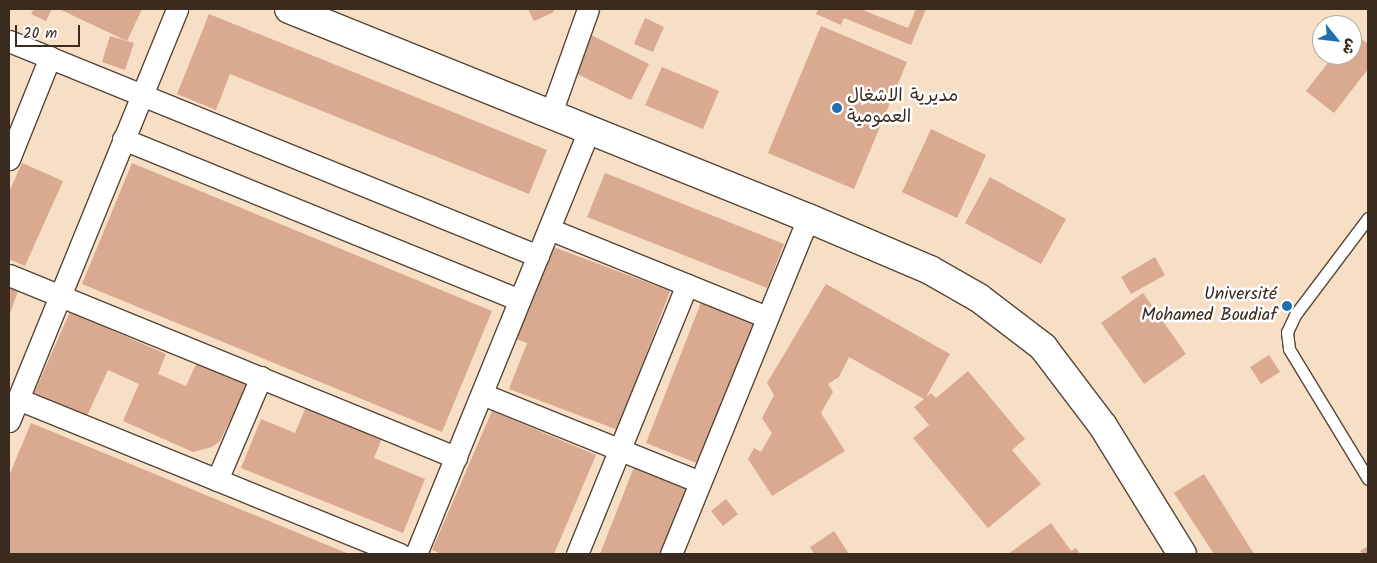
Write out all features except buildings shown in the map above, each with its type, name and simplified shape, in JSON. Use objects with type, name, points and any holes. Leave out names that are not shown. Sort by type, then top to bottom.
[{"type":"main road","points":[[289,9],[808,218],[930,270],[979,298],[1043,347],[1103,426],[1182,554]]},
{"type":"street","points":[[9,421],[176,9]]},
{"type":"street","points":[[551,113],[588,9]]},
{"type":"street","points":[[9,40],[538,256]]},
{"type":"street","points":[[9,158],[50,57]]},
{"type":"street","points":[[416,554],[589,130]]},
{"type":"street","points":[[124,139],[520,300]]},
{"type":"street","points":[[671,554],[808,218]]},
{"type":"street","points":[[549,228],[767,317]]},
{"type":"street","points":[[9,275],[456,457]]},
{"type":"street","points":[[577,554],[687,285]]},
{"type":"street","points":[[217,480],[261,377]]},
{"type":"street","points":[[482,394],[700,482]]},
{"type":"street","points":[[18,399],[400,554]]},
{"type":"lane","points":[[1368,218],[1295,315],[1287,332],[1288,350],[1368,479]]},
{"type":"place","name":"مديرية الاشغال العمومية","points":[[837,108]]},
{"type":"place","name":"Université Mohamed Boudiaf","points":[[1287,306]]}]
